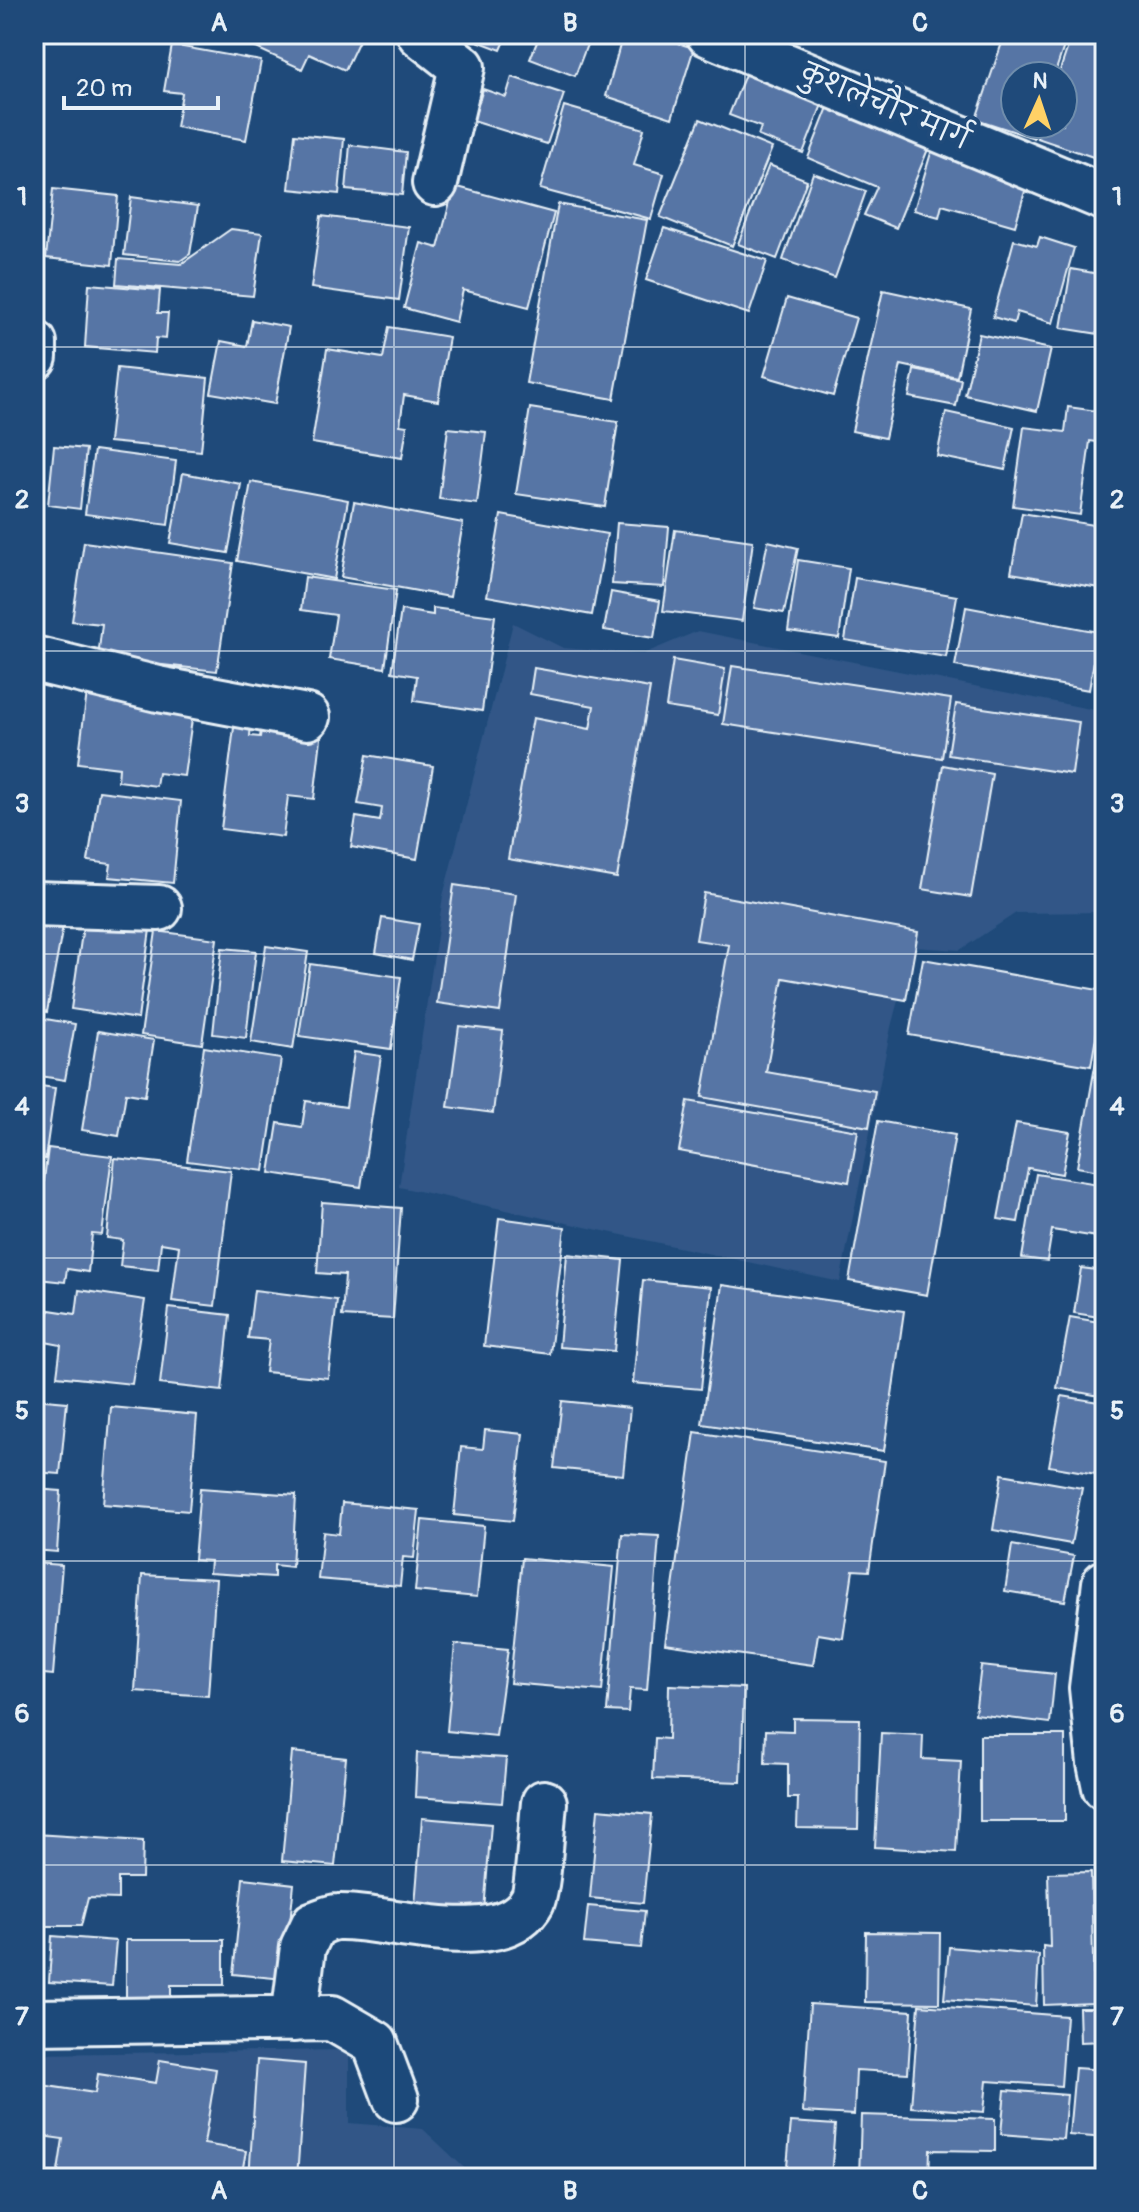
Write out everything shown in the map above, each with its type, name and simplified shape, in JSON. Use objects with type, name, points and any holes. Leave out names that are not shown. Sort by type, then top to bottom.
[{"type":"street","points":[[420,34],[462,67],[435,183]]},
{"type":"street","name":"कुशलेचौर मार्ग","points":[[709,34],[1105,198]]},
{"type":"street","points":[[34,343],[34,357]]},
{"type":"street","points":[[34,659],[158,689],[307,717]]},
{"type":"street","points":[[34,904],[159,908]]},
{"type":"street","points":[[1105,1583],[1092,1688],[1105,1787]]},
{"type":"street","points":[[294,2019],[303,1947],[314,1924],[336,1917],[467,1931],[497,1926],[519,1915],[533,1901],[544,1803]]},
{"type":"street","points":[[34,2022],[332,2018],[375,2043],[396,2099]]},
{"type":"shaded area","points":[[513,623],[563,648],[643,654],[698,631],[1105,712],[1105,912],[1016,913],[960,950],[912,947],[891,1027],[840,1282],[399,1187],[443,896]]},
{"type":"shaded area","points":[[349,2050],[349,2123],[423,2129],[475,2178],[34,2178],[34,2054]]},
{"type":"building","points":[[246,34],[362,34],[345,70],[309,54],[302,69],[243,42]]},
{"type":"building","points":[[459,34],[508,34],[501,50]]},
{"type":"building","points":[[517,34],[591,34],[575,76],[530,59],[537,42]]},
{"type":"building","points":[[623,34],[647,34],[694,48],[672,118],[606,96]]},
{"type":"building","points":[[1010,34],[1068,34],[1059,60],[999,60],[999,127],[976,119],[1004,37],[1009,38]]},
{"type":"building","points":[[1072,35],[1105,45],[1105,161],[1043,140],[1079,140],[1079,60],[1063,60]]},
{"type":"building","points":[[172,45],[261,61],[246,140],[176,127],[182,93],[164,91]]},
{"type":"building","points":[[746,72],[823,102],[803,153],[758,136],[761,127],[729,115]]},
{"type":"building","points":[[512,77],[564,94],[547,144],[473,121],[483,89],[506,97]]},
{"type":"building","points":[[834,92],[935,132],[896,228],[864,215],[877,187],[808,158]]},
{"type":"building","points":[[564,106],[644,129],[634,165],[664,174],[651,219],[540,189]]},
{"type":"building","points":[[700,119],[772,148],[732,246],[660,217]]},
{"type":"building","points":[[295,134],[344,139],[339,194],[289,189]]},
{"type":"building","points":[[350,145],[406,152],[402,195],[346,190]]},
{"type":"building","points":[[933,146],[1030,174],[1015,226],[942,205],[939,217],[914,210]]},
{"type":"building","points":[[769,165],[807,180],[777,259],[738,244]]},
{"type":"building","points":[[813,173],[866,191],[835,278],[783,260]]},
{"type":"building","points":[[454,186],[554,213],[529,307],[463,290],[456,322],[404,308],[421,243],[438,248]]},
{"type":"building","points":[[53,189],[118,196],[112,265],[46,258]]},
{"type":"building","points":[[131,197],[198,206],[190,254],[180,261],[124,255]]},
{"type":"building","points":[[558,204],[647,220],[614,399],[526,383]]},
{"type":"building","points":[[321,216],[409,227],[399,300],[311,288]]},
{"type":"building","points":[[664,228],[767,261],[749,314],[646,280]]},
{"type":"building","points":[[231,229],[262,233],[253,296],[116,284],[118,259],[181,264]]},
{"type":"building","points":[[1040,237],[1074,248],[1053,323],[1017,312],[1014,323],[993,317],[1014,240],[1037,246]]},
{"type":"building","points":[[1071,269],[1105,275],[1105,335],[1061,328]]},
{"type":"building","points":[[89,284],[160,290],[158,313],[168,313],[166,339],[156,338],[155,353],[85,347]]},
{"type":"building","points":[[883,290],[971,309],[957,377],[901,365],[885,438],[852,431]]},
{"type":"building","points":[[787,298],[856,318],[833,396],[764,376]]},
{"type":"building","points":[[252,320],[289,327],[275,404],[211,393],[221,341],[247,346]]},
{"type":"building","points":[[389,327],[449,337],[438,401],[404,395],[400,425],[407,426],[402,458],[312,443],[327,349],[383,358]]},
{"type":"building","points":[[979,334],[1051,349],[1037,411],[965,395]]},
{"type":"building","points":[[117,368],[208,378],[201,451],[109,442]]},
{"type":"building","points":[[914,370],[961,379],[956,406],[909,397]]},
{"type":"building","points":[[1068,407],[1105,412],[1105,443],[1090,441],[1080,515],[1013,506],[1024,427],[1065,432]]},
{"type":"building","points":[[530,408],[618,422],[605,507],[516,494]]},
{"type":"building","points":[[946,412],[1014,427],[1005,470],[937,456]]},
{"type":"building","points":[[448,428],[486,432],[477,504],[439,499]]},
{"type":"building","points":[[54,446],[86,449],[80,509],[48,505]]},
{"type":"building","points":[[94,450],[176,461],[168,525],[85,514]]},
{"type":"building","points":[[183,473],[241,484],[228,553],[170,543]]},
{"type":"building","points":[[251,482],[348,500],[334,579],[237,561]]},
{"type":"building","points":[[354,502],[463,523],[450,597],[341,577]]},
{"type":"building","points":[[1022,513],[1105,527],[1105,589],[1011,573]]},
{"type":"building","points":[[501,515],[607,534],[592,615],[487,596]]},
{"type":"building","points":[[617,523],[669,527],[664,587],[612,584]]},
{"type":"building","points":[[675,530],[753,541],[742,621],[663,611]]},
{"type":"building","points":[[768,541],[798,548],[784,613],[754,608]]},
{"type":"building","points":[[84,542],[233,563],[217,671],[98,658],[102,624],[72,621]]},
{"type":"building","points":[[798,560],[849,568],[839,638],[788,631]]},
{"type":"building","points":[[305,577],[396,590],[385,668],[329,659],[336,615],[301,610]]},
{"type":"building","points":[[855,578],[957,596],[946,657],[845,640]]},
{"type":"building","points":[[611,592],[660,601],[654,638],[604,630]]},
{"type":"building","points":[[966,607],[1099,632],[1089,690],[955,666]]},
{"type":"building","points":[[433,608],[495,616],[482,711],[414,701],[417,676],[392,672],[401,610],[433,615]]},
{"type":"building","points":[[673,660],[725,669],[718,715],[666,707]]},
{"type":"building","points":[[732,666],[951,699],[942,758],[723,724]]},
{"type":"building","points":[[534,668],[650,688],[617,878],[508,859],[533,718],[590,729],[594,706],[530,694]]},
{"type":"building","points":[[88,684],[195,698],[184,776],[158,773],[156,786],[118,781],[119,768],[78,763]]},
{"type":"building","points":[[956,704],[1079,722],[1072,774],[948,755]]},
{"type":"building","points":[[236,712],[252,713],[250,736],[260,737],[264,713],[322,730],[314,799],[288,796],[283,837],[221,829]]},
{"type":"building","points":[[367,755],[433,766],[417,859],[351,847],[356,817],[380,821],[382,808],[358,804]]},
{"type":"building","points":[[943,765],[992,774],[971,897],[922,889]]},
{"type":"building","points":[[99,791],[181,801],[173,883],[109,877],[111,864],[88,861]]},
{"type":"building","points":[[454,885],[516,894],[500,1012],[437,1003]]},
{"type":"building","points":[[704,893],[918,932],[906,1000],[783,978],[766,1072],[875,1091],[869,1127],[702,1097],[729,945],[696,940]]},
{"type":"building","points":[[85,912],[151,922],[138,1019],[71,1009]]},
{"type":"building","points":[[382,918],[419,924],[412,960],[376,953]]},
{"type":"building","points":[[34,921],[63,926],[47,1012],[34,1009]]},
{"type":"building","points":[[156,931],[217,939],[202,1044],[141,1035]]},
{"type":"building","points":[[266,946],[308,952],[293,1049],[251,1042]]},
{"type":"building","points":[[222,948],[256,951],[246,1038],[213,1034]]},
{"type":"building","points":[[923,959],[1104,991],[1091,1066],[909,1035]]},
{"type":"building","points":[[310,964],[401,977],[391,1049],[299,1036]]},
{"type":"building","points":[[34,1017],[75,1024],[65,1080],[34,1075]]},
{"type":"building","points":[[459,1026],[503,1031],[493,1113],[448,1107]]},
{"type":"building","points":[[98,1031],[154,1040],[145,1096],[126,1093],[119,1136],[82,1130]]},
{"type":"building","points":[[204,1047],[281,1059],[264,1171],[187,1161]]},
{"type":"building","points":[[354,1052],[381,1056],[361,1187],[270,1173],[278,1123],[302,1127],[306,1101],[346,1107]]},
{"type":"building","points":[[1097,1055],[1105,1056],[1105,1172],[1077,1167]]},
{"type":"building","points":[[34,1085],[55,1088],[45,1159],[34,1158]]},
{"type":"building","points":[[688,1101],[858,1131],[849,1182],[679,1151]]},
{"type":"building","points":[[878,1121],[955,1135],[927,1295],[849,1281]]},
{"type":"building","points":[[1016,1123],[1070,1132],[1062,1174],[1028,1168],[1018,1222],[998,1219]]},
{"type":"building","points":[[48,1148],[112,1156],[102,1235],[92,1234],[88,1272],[67,1269],[65,1282],[38,1279],[44,1228],[38,1227]]},
{"type":"building","points":[[115,1158],[231,1171],[215,1306],[172,1301],[179,1246],[161,1243],[158,1270],[120,1266],[123,1240],[107,1238]]},
{"type":"building","points":[[1036,1174],[1105,1185],[1105,1265],[1099,1264],[1103,1238],[1052,1230],[1047,1261],[1022,1258]]},
{"type":"building","points":[[322,1202],[401,1208],[393,1319],[342,1316],[345,1275],[317,1273]]},
{"type":"building","points":[[499,1218],[565,1227],[550,1354],[484,1346]]},
{"type":"building","points":[[567,1254],[623,1260],[614,1351],[559,1347]]},
{"type":"building","points":[[1081,1268],[1105,1271],[1105,1318],[1074,1313]]},
{"type":"building","points":[[643,1280],[711,1287],[701,1389],[633,1383]]},
{"type":"building","points":[[722,1285],[904,1311],[884,1451],[702,1424]]},
{"type":"building","points":[[79,1290],[145,1300],[132,1384],[57,1376],[61,1345],[45,1342],[49,1310],[76,1314]]},
{"type":"building","points":[[254,1290],[337,1300],[328,1378],[265,1372],[269,1340],[248,1338]]},
{"type":"building","points":[[169,1308],[230,1315],[222,1391],[160,1384]]},
{"type":"building","points":[[1070,1317],[1105,1323],[1105,1397],[1057,1388]]},
{"type":"building","points":[[1062,1396],[1105,1403],[1102,1475],[1049,1466]]},
{"type":"building","points":[[34,1399],[67,1402],[60,1474],[34,1472]]},
{"type":"building","points":[[562,1401],[630,1408],[623,1475],[554,1468]]},
{"type":"building","points":[[111,1407],[197,1415],[189,1511],[103,1504]]},
{"type":"building","points":[[485,1430],[523,1434],[513,1521],[454,1515],[461,1447],[483,1449]]},
{"type":"building","points":[[695,1432],[885,1461],[869,1571],[853,1570],[843,1638],[818,1634],[813,1665],[665,1644]]},
{"type":"building","points":[[1002,1474],[1082,1488],[1071,1544],[993,1530]]},
{"type":"building","points":[[200,1488],[296,1495],[292,1567],[274,1565],[274,1577],[209,1573],[210,1561],[194,1560]]},
{"type":"building","points":[[34,1489],[61,1491],[57,1552],[34,1550]]},
{"type":"building","points":[[342,1503],[419,1510],[414,1558],[403,1557],[400,1586],[318,1579],[323,1532],[339,1534]]},
{"type":"building","points":[[422,1520],[484,1526],[477,1597],[415,1591]]},
{"type":"building","points":[[622,1534],[659,1536],[647,1690],[630,1689],[628,1712],[607,1711]]},
{"type":"building","points":[[1012,1545],[1074,1556],[1065,1601],[1005,1591]]},
{"type":"building","points":[[522,1558],[614,1567],[602,1691],[510,1683]]},
{"type":"building","points":[[34,1563],[62,1565],[53,1675],[34,1673]]},
{"type":"building","points":[[142,1575],[216,1579],[208,1696],[135,1691]]},
{"type":"building","points":[[455,1644],[508,1649],[496,1736],[447,1731]]},
{"type":"building","points":[[981,1666],[1055,1674],[1050,1723],[975,1714]]},
{"type":"building","points":[[669,1685],[744,1688],[741,1782],[653,1779],[655,1738],[668,1739]]},
{"type":"building","points":[[793,1718],[860,1719],[858,1829],[797,1828],[798,1798],[788,1798],[788,1764],[765,1763],[766,1730],[793,1731]]},
{"type":"building","points":[[881,1733],[923,1735],[922,1759],[961,1761],[956,1852],[875,1847]]},
{"type":"building","points":[[980,1735],[1065,1735],[1065,1821],[980,1821]]},
{"type":"building","points":[[292,1752],[346,1758],[335,1866],[282,1861]]},
{"type":"building","points":[[417,1753],[506,1758],[502,1803],[415,1797]]},
{"type":"building","points":[[598,1809],[652,1814],[643,1903],[590,1898]]},
{"type":"building","points":[[422,1818],[491,1824],[484,1911],[415,1905]]},
{"type":"building","points":[[35,1834],[143,1841],[142,1878],[118,1878],[118,1899],[88,1898],[81,1926],[34,1926]]},
{"type":"building","points":[[1091,1872],[1094,2003],[1044,2005],[1043,1946],[1050,1947],[1048,1873]]},
{"type":"building","points":[[243,1878],[294,1884],[284,1979],[233,1974]]},
{"type":"building","points":[[588,1906],[645,1911],[641,1948],[584,1943]]},
{"type":"building","points":[[866,1932],[940,1933],[939,2003],[865,2002]]},
{"type":"building","points":[[52,1936],[116,1941],[112,1986],[49,1982]]},
{"type":"building","points":[[126,1940],[224,1940],[224,1985],[171,1985],[171,1999],[126,1999]]},
{"type":"building","points":[[949,1947],[1039,1955],[1036,2006],[944,1999]]},
{"type":"building","points":[[810,2004],[912,2011],[908,2073],[856,2070],[854,2115],[803,2112]]},
{"type":"building","points":[[919,2005],[1066,2016],[1061,2086],[987,2081],[984,2112],[911,2107]]},
{"type":"building","points":[[1079,2008],[1105,2008],[1105,2041],[1080,2042]]},
{"type":"building","points":[[160,2060],[216,2069],[204,2144],[246,2151],[241,2178],[214,2178],[169,2171],[168,2178],[57,2178],[63,2139],[34,2135],[34,2084],[95,2093],[98,2074],[156,2083]]},
{"type":"building","points":[[257,2060],[305,2064],[297,2178],[249,2178]]},
{"type":"building","points":[[1075,2068],[1105,2070],[1105,2138],[1069,2135]]},
{"type":"building","points":[[1005,2090],[1067,2095],[1063,2139],[1001,2134]]},
{"type":"building","points":[[861,2115],[995,2119],[995,2151],[930,2150],[929,2178],[859,2178]]},
{"type":"building","points":[[791,2122],[835,2125],[831,2178],[786,2178]]}]
